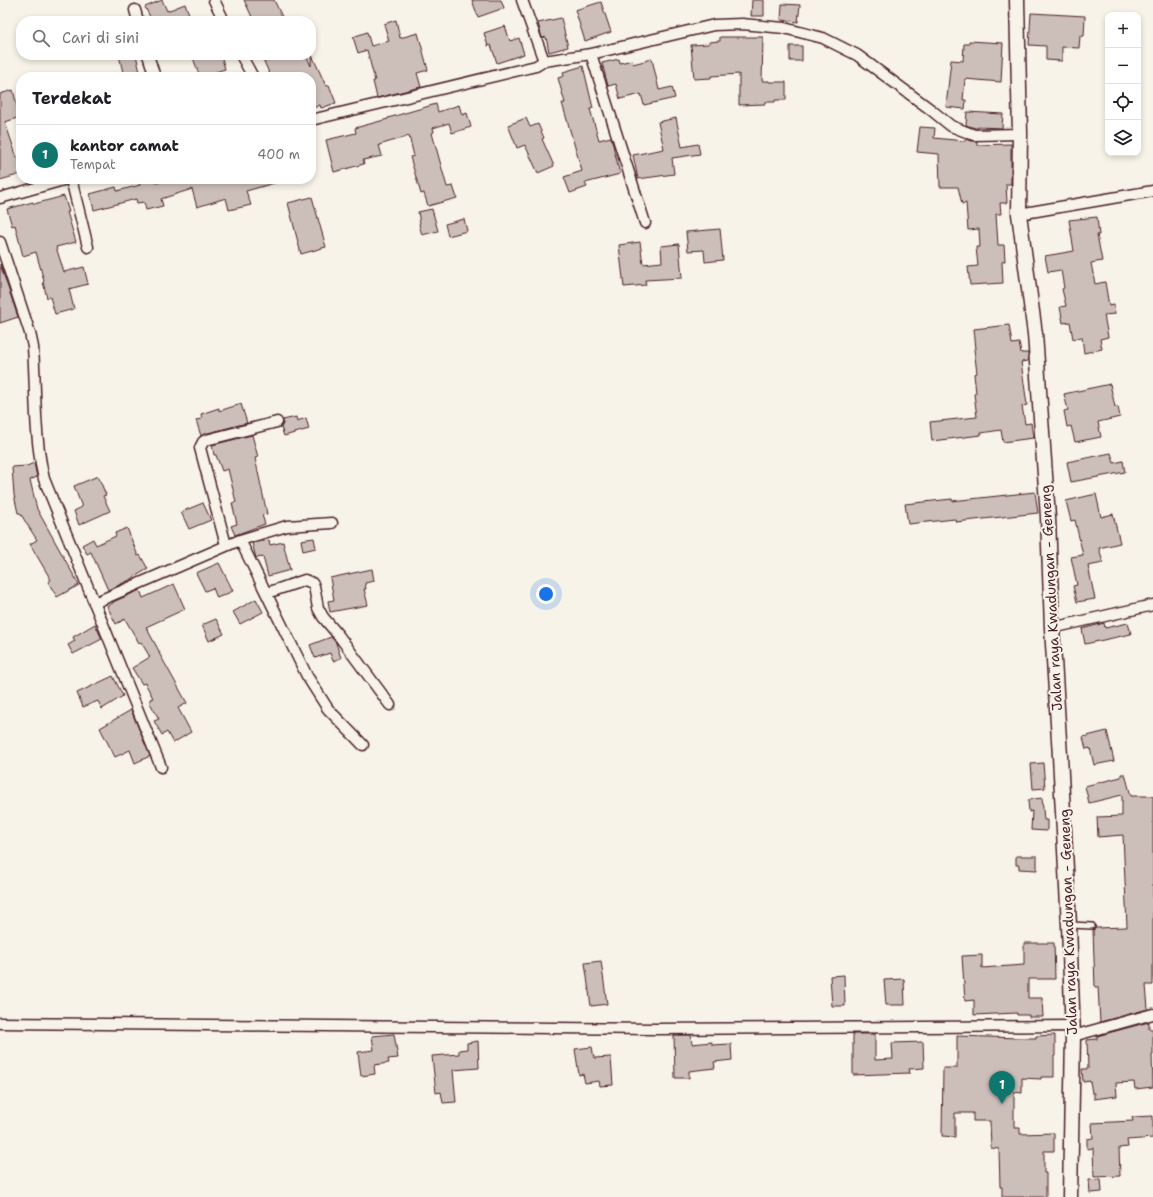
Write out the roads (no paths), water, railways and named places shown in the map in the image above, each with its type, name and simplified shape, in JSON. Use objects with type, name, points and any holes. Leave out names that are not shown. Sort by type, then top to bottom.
[{"type":"main road","name":"Jalan raya Kwadungan - Geneng","points":[[1017,0],[1020,134],[1019,214],[1035,334],[1048,517],[1052,628],[1069,925],[1072,1031],[1070,1197]]},
{"type":"street","points":[[214,0],[222,16]]},
{"type":"street","points":[[522,0],[544,61]]},
{"type":"street","points":[[135,10],[137,16]]},
{"type":"street","points":[[316,119],[536,66],[544,61],[591,54],[714,25],[742,24],[784,28],[823,38],[857,55],[951,126],[974,135],[1020,134]]},
{"type":"street","points":[[591,54],[645,223]]},
{"type":"street","points":[[150,60],[153,72]]},
{"type":"street","points":[[244,60],[250,72]]},
{"type":"street","points":[[0,198],[49,184]]},
{"type":"street","points":[[72,184],[88,248]]},
{"type":"street","points":[[1019,214],[1153,191]]},
{"type":"street","points":[[0,242],[30,333],[33,347],[37,432],[44,479],[161,767]]},
{"type":"street","points":[[226,545],[200,448],[206,440],[277,422]]},
{"type":"street","points":[[94,603],[240,540],[287,526],[332,523]]},
{"type":"street","points":[[240,540],[307,676],[320,698],[328,709],[363,745]]},
{"type":"street","points":[[266,593],[305,580],[312,583],[314,586],[318,608],[323,617],[339,636],[390,705]]},
{"type":"street","points":[[1052,628],[1153,605]]},
{"type":"street","points":[[0,1023],[1072,1031],[1153,1014]]},
{"type":"lane","points":[[1069,925],[1092,926]]},
{"type":"place","name":"kantor camat","points":[[1002,1104]]}]
